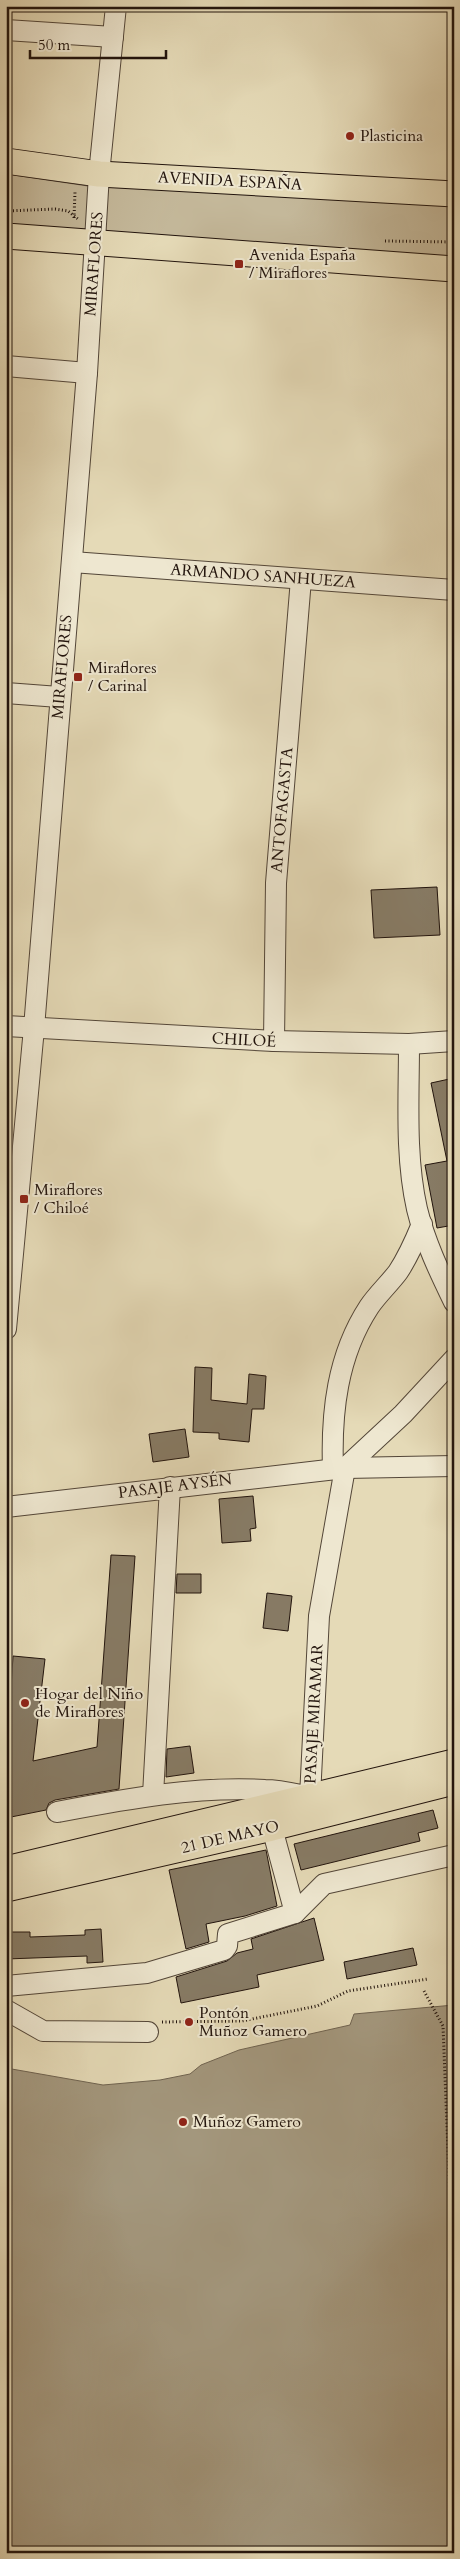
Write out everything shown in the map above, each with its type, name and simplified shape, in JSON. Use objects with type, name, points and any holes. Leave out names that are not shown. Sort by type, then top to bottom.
[{"type":"main road","name":"AVENIDA ESPAÑA","points":[[6,161],[99,174],[454,194]]},
{"type":"main road","points":[[6,236],[454,269]]},
{"type":"main road","name":"21 DE MAYO","points":[[6,1869],[454,1762]]},
{"type":"main road","name":"21 DE MAYO","points":[[6,1889],[272,1828],[454,1782]]},
{"type":"street","name":"MIRAFLORES","points":[[6,1329],[34,1028],[59,697],[72,562],[87,373],[99,174],[116,6]]},
{"type":"street","points":[[6,30],[113,37]]},
{"type":"street","points":[[6,366],[87,373]]},
{"type":"street","name":"ARMANDO SANHUEZA","points":[[72,562],[454,590]]},
{"type":"street","name":"ANTOFAGASTA","points":[[274,1041],[276,883],[300,579]]},
{"type":"street","points":[[6,693],[59,697]]},
{"type":"street","name":"CHILOÉ","points":[[6,1026],[274,1041],[409,1044],[454,1041]]},
{"type":"street","points":[[409,1044],[409,1140],[417,1208],[432,1258],[454,1302]]},
{"type":"street","name":"PASAJE MIRAMAR","points":[[57,1812],[153,1794],[215,1789],[266,1790],[310,1797],[319,1616],[339,1468],[331,1429],[338,1382],[345,1360],[370,1306],[397,1272],[422,1224]]},
{"type":"street","points":[[339,1468],[404,1414],[454,1359]]},
{"type":"street","name":"PASAJE AYSÉN","points":[[6,1507],[170,1486],[339,1468],[454,1466]]},
{"type":"street","points":[[153,1794],[170,1486]]},
{"type":"street","points":[[272,1828],[295,1913]]},
{"type":"street","points":[[6,1986],[147,1973],[224,1950],[227,1946],[228,1934],[295,1913],[324,1884],[454,1855]]},
{"type":"street","points":[[6,2010],[43,2031],[148,2032]]},
{"type":"path","points":[[148,2032],[153,2024],[177,2020],[242,2021],[317,2006],[348,1991],[428,1979]]},
{"type":"path","points":[[424,1990],[443,2026],[452,2251]]},
{"type":"shaded area","points":[[6,174],[88,186],[454,201],[454,257],[6,224]]},
{"type":"shaded area","points":[[454,2005],[454,2553],[6,2553],[6,2068],[103,2085],[160,2080],[190,2074],[201,2065],[239,2050],[350,2025],[354,2014]]},
{"type":"building","points":[[437,887],[440,935],[374,938],[371,890]]},
{"type":"building","points":[[454,1078],[454,1225],[437,1228],[425,1165],[447,1161],[431,1083]]},
{"type":"building","points":[[195,1367],[212,1368],[211,1400],[247,1404],[249,1374],[266,1376],[264,1409],[252,1409],[249,1442],[219,1439],[219,1433],[193,1432]]},
{"type":"building","points":[[185,1429],[189,1457],[153,1462],[149,1434]]},
{"type":"building","points":[[253,1496],[256,1528],[250,1529],[251,1541],[222,1543],[219,1499]]},
{"type":"building","name":"Hogar del Niño de Miraflores","points":[[111,1555],[135,1556],[119,1789],[55,1800],[49,1803],[46,1810],[6,1818],[6,1769],[13,1656],[45,1659],[33,1761],[97,1747]]},
{"type":"building","points":[[177,1574],[201,1574],[201,1593],[176,1593]]},
{"type":"building","points":[[267,1593],[292,1596],[288,1631],[263,1628]]},
{"type":"building","points":[[190,1746],[194,1773],[166,1777],[167,1749]]},
{"type":"building","points":[[433,1810],[438,1828],[418,1833],[420,1841],[301,1870],[294,1844]]},
{"type":"building","points":[[266,1850],[277,1906],[245,1916],[206,1924],[209,1942],[186,1949],[169,1870]]},
{"type":"building","points":[[314,1918],[324,1960],[257,1975],[259,1987],[181,2003],[176,1977],[227,1961],[237,1953],[253,1949],[251,1939]]},
{"type":"building","points":[[101,1929],[103,1962],[87,1963],[87,1956],[6,1959],[6,1932],[30,1932],[30,1937],[85,1935],[85,1930]]},
{"type":"building","points":[[413,1948],[417,1965],[347,1979],[344,1962]]},
{"type":"place","name":"Plasticina","points":[[350,136]]},
{"type":"place","name":"Avenida España / Miraflores","points":[[239,264]]},
{"type":"place","name":"Miraflores / Carinal","points":[[78,677]]},
{"type":"place","name":"Miraflores / Chiloé","points":[[24,1199]]},
{"type":"place","name":"Hogar del Niño de Miraflores","points":[[25,1703]]},
{"type":"place","name":"Pontón Muñoz Gamero","points":[[189,2022]]},
{"type":"place","name":"Muñoz Gamero","points":[[183,2122]]}]
